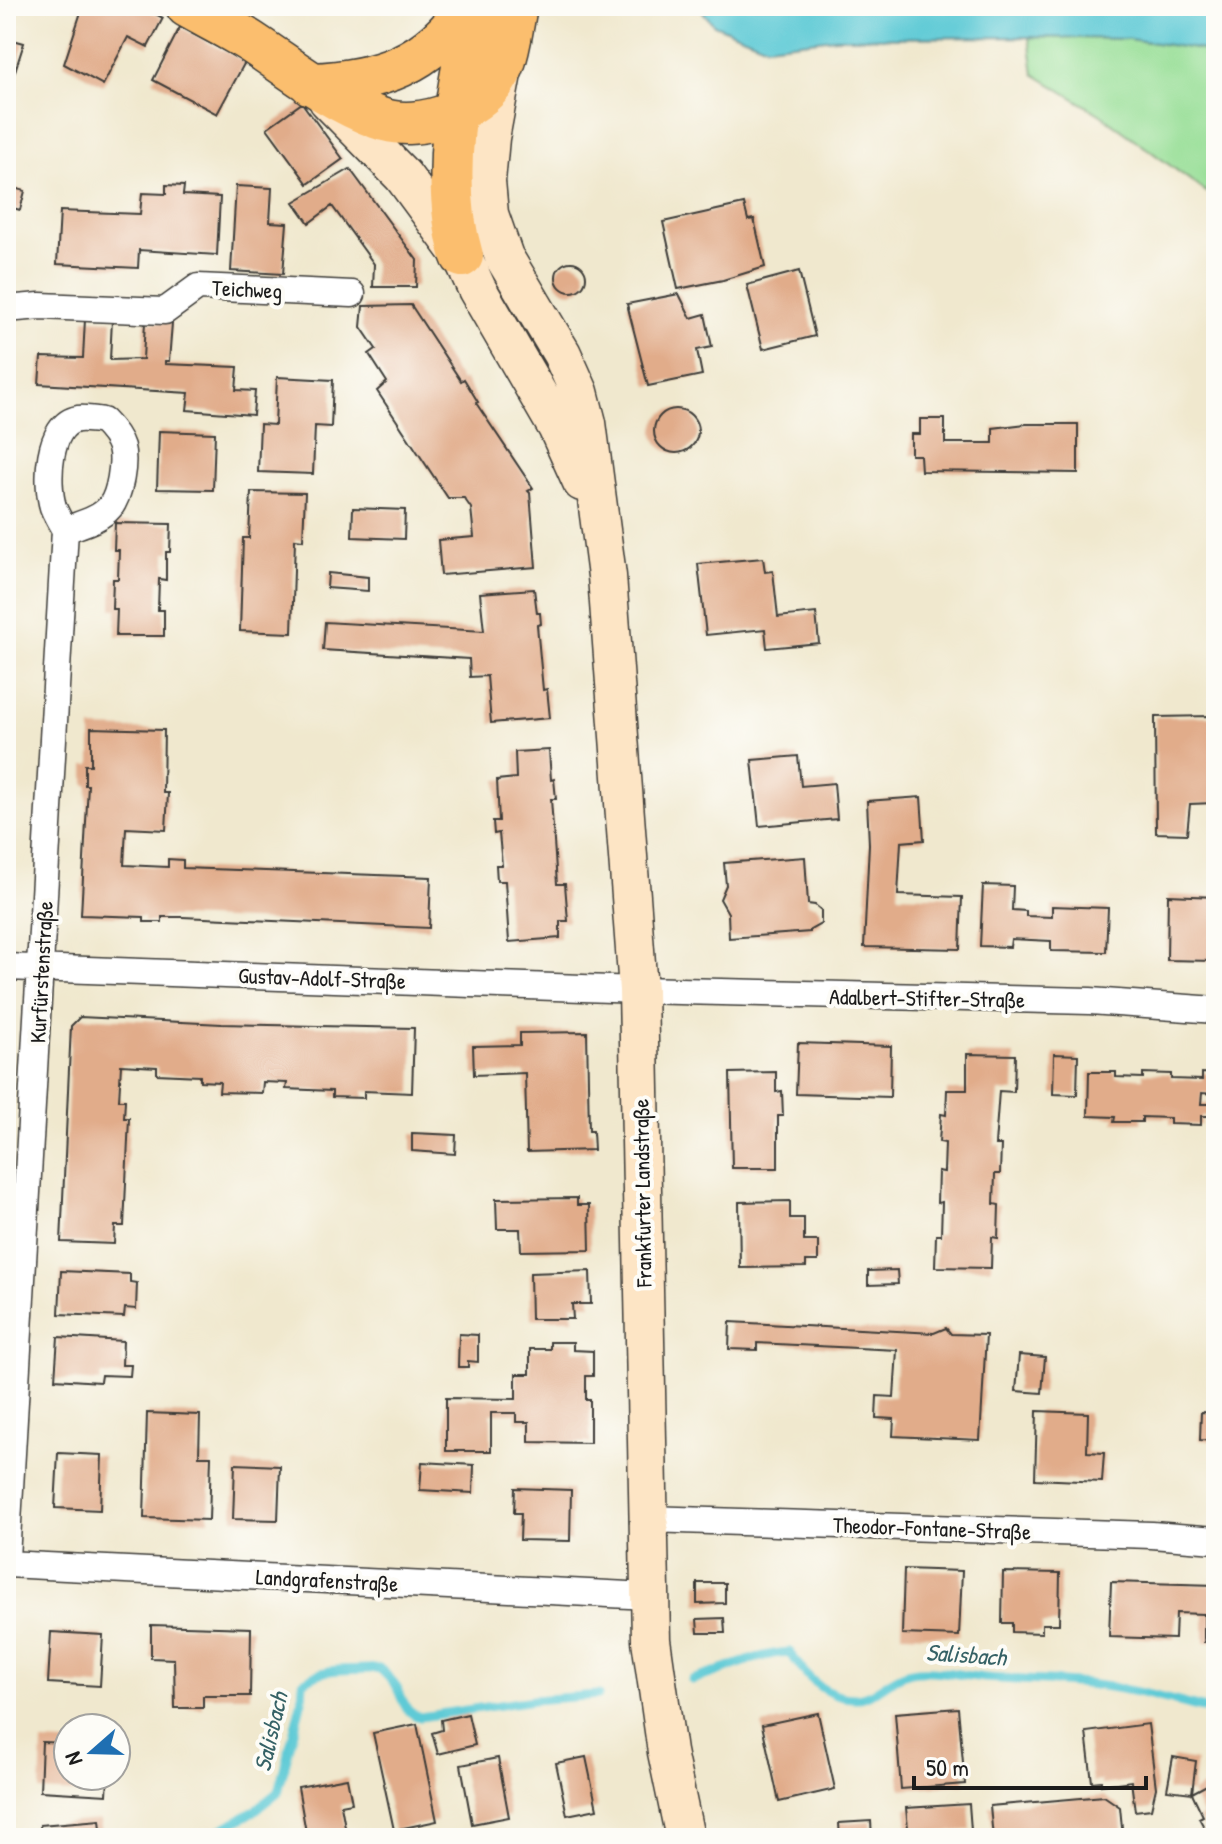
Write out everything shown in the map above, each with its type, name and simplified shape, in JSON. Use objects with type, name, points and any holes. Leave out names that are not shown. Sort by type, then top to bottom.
[{"type":"main road","points":[[187,6],[250,42],[311,84],[379,119],[398,122],[457,112],[474,103],[487,90],[486,23]]},
{"type":"main road","points":[[311,84],[349,82],[381,75],[402,67],[440,41],[486,23]]},
{"type":"main road","points":[[486,23],[490,138],[486,181],[489,214],[504,257],[562,354],[579,392],[587,423],[604,546]]},
{"type":"main road","points":[[311,84],[403,176],[462,256]]},
{"type":"main road","points":[[457,112],[451,203],[462,256],[477,289],[579,471],[604,546]]},
{"type":"main road","name":"Frankfurter Landstraße","points":[[604,546],[638,990],[651,1640],[667,1752],[685,1838]]},
{"type":"street","name":"Teichweg","points":[[6,309],[40,306],[165,311],[198,287],[352,294]]},
{"type":"street","name":"Kurfürstenstraße","points":[[6,1561],[65,530]]},
{"type":"street","name":"Gustav-Adolf-Straße","points":[[6,967],[638,990]]},
{"type":"street","name":"Adalbert-Stifter-Straße","points":[[638,990],[1090,1001],[1216,1010]]},
{"type":"street","name":"Theodor-Fontane-Straße","points":[[648,1519],[1152,1535],[1216,1540]]},
{"type":"street","name":"Landgrafenstraße","points":[[6,1561],[649,1596]]},
{"type":"green space","points":[[1029,37],[1129,39],[1216,52],[1216,199],[1101,115],[1034,74]]},
{"type":"water","points":[[698,6],[1216,6],[1216,52],[1129,39],[1029,37],[835,38],[767,46],[714,25]]},
{"type":"building","points":[[83,6],[141,6],[163,18],[148,47],[128,37],[103,85],[64,64]]},
{"type":"building","points":[[180,27],[245,62],[217,114],[153,80]]},
{"type":"building","points":[[6,38],[24,43],[7,96],[6,96]]},
{"type":"building","points":[[302,103],[343,159],[308,184],[267,128]]},
{"type":"building","points":[[350,169],[417,260],[416,287],[373,287],[374,264],[332,206],[309,223],[294,202]]},
{"type":"building","points":[[166,185],[184,186],[183,195],[220,197],[217,255],[139,250],[138,268],[57,264],[60,211],[140,214],[142,193],[166,194]]},
{"type":"building","points":[[6,186],[25,191],[20,210],[6,206]]},
{"type":"building","points":[[236,186],[272,188],[270,222],[287,223],[283,274],[231,271]]},
{"type":"building","points":[[744,204],[748,220],[754,219],[765,267],[678,289],[663,222]]},
{"type":"building","points":[[571,262],[582,266],[586,277],[582,288],[571,292],[560,288],[556,277],[560,266]]},
{"type":"building","points":[[799,271],[815,336],[763,349],[747,285]]},
{"type":"building","points":[[679,294],[691,318],[705,314],[712,347],[697,350],[702,375],[648,386],[627,304]]},
{"type":"building","points":[[411,305],[461,381],[464,379],[476,403],[533,488],[528,491],[536,567],[441,575],[438,540],[474,537],[471,508],[464,498],[448,498],[377,391],[387,382],[369,354],[376,349],[361,327],[363,306]]},
{"type":"building","points":[[85,319],[112,320],[110,360],[143,359],[145,322],[172,323],[169,361],[165,364],[238,367],[236,390],[255,391],[253,415],[187,410],[189,393],[39,384],[41,357],[83,358]]},
{"type":"building","points":[[277,377],[333,380],[331,427],[315,426],[313,474],[258,472],[260,424],[275,425]]},
{"type":"building","points":[[676,409],[692,415],[698,431],[692,447],[676,453],[660,447],[654,431],[660,415]]},
{"type":"building","points":[[920,419],[945,419],[945,443],[993,443],[993,428],[1026,424],[1078,424],[1078,473],[921,471],[920,455],[911,455],[911,434],[920,434]]},
{"type":"building","points":[[159,431],[215,433],[213,490],[157,489]]},
{"type":"building","points":[[251,492],[305,493],[303,540],[295,539],[292,633],[240,631],[243,538],[249,538]]},
{"type":"building","points":[[353,508],[405,510],[404,539],[352,537]]},
{"type":"building","points":[[115,523],[171,524],[170,552],[166,552],[166,580],[159,579],[158,610],[164,610],[164,636],[116,636],[117,609],[112,609],[113,579],[118,579],[119,550],[114,550]]},
{"type":"building","points":[[763,558],[765,572],[773,571],[778,617],[816,613],[819,643],[767,648],[765,629],[706,635],[698,564]]},
{"type":"building","points":[[328,573],[368,577],[368,591],[327,588]]},
{"type":"building","points":[[534,589],[541,624],[537,625],[543,690],[547,689],[550,718],[491,723],[487,676],[470,677],[469,659],[323,650],[325,622],[484,631],[480,593]]},
{"type":"building","points":[[1212,716],[1214,803],[1190,804],[1187,834],[1156,833],[1155,717]]},
{"type":"building","points":[[91,728],[164,730],[163,793],[168,793],[166,830],[126,828],[124,865],[168,867],[168,859],[183,860],[183,868],[431,877],[429,928],[182,917],[162,917],[162,922],[144,922],[144,917],[81,915],[88,785],[85,785],[85,765],[91,765]]},
{"type":"building","points":[[6,745],[12,745],[8,793],[6,793]]},
{"type":"building","points":[[549,750],[556,799],[551,799],[557,884],[565,884],[568,921],[560,921],[560,938],[509,942],[505,881],[497,881],[496,865],[502,865],[499,833],[494,834],[493,821],[499,821],[497,780],[516,778],[515,752]]},
{"type":"building","points":[[798,756],[801,786],[834,783],[837,819],[759,826],[752,760]]},
{"type":"building","points":[[921,797],[924,840],[901,842],[898,895],[962,897],[960,949],[864,947],[869,844],[867,801]]},
{"type":"building","points":[[805,857],[808,904],[821,910],[821,924],[810,932],[729,938],[728,913],[720,899],[726,885],[724,863]]},
{"type":"building","points":[[983,885],[1013,886],[1012,910],[1026,911],[1026,916],[1052,917],[1052,906],[1108,908],[1106,952],[1051,951],[1051,941],[1011,939],[1010,947],[980,946]]},
{"type":"building","points":[[1168,895],[1216,897],[1213,961],[1167,960]]},
{"type":"building","points":[[80,1017],[414,1028],[412,1093],[364,1091],[364,1098],[332,1097],[332,1091],[286,1089],[287,1083],[263,1082],[262,1093],[219,1092],[220,1082],[200,1081],[200,1076],[157,1074],[157,1067],[121,1065],[119,1100],[125,1100],[124,1118],[129,1118],[124,1226],[115,1226],[114,1244],[61,1242],[71,1026]]},
{"type":"building","points":[[587,1032],[589,1131],[593,1131],[594,1150],[527,1152],[525,1073],[474,1075],[473,1046],[520,1045],[520,1033]]},
{"type":"building","points":[[798,1043],[891,1046],[890,1097],[796,1094]]},
{"type":"building","points":[[967,1054],[1015,1055],[1014,1092],[999,1091],[995,1145],[1001,1145],[1000,1174],[995,1174],[994,1204],[999,1205],[998,1238],[992,1237],[991,1268],[935,1267],[936,1235],[941,1235],[942,1202],[937,1203],[938,1171],[944,1172],[945,1143],[939,1142],[941,1114],[946,1115],[947,1090],[967,1090]]},
{"type":"building","points":[[1054,1054],[1078,1055],[1077,1095],[1053,1094]]},
{"type":"building","points":[[776,1072],[776,1092],[782,1091],[783,1116],[778,1116],[778,1168],[732,1168],[730,1073]]},
{"type":"building","points":[[1089,1072],[1116,1072],[1116,1077],[1143,1078],[1143,1073],[1171,1074],[1171,1079],[1202,1080],[1202,1073],[1215,1074],[1214,1094],[1202,1093],[1201,1104],[1215,1104],[1215,1116],[1201,1116],[1201,1125],[1170,1124],[1170,1118],[1142,1117],[1142,1122],[1114,1122],[1115,1117],[1088,1116]]},
{"type":"building","points":[[412,1133],[456,1135],[455,1154],[412,1151]]},
{"type":"building","points":[[577,1198],[577,1205],[589,1205],[590,1250],[521,1251],[520,1229],[497,1229],[496,1199]]},
{"type":"building","points":[[790,1201],[790,1218],[804,1218],[804,1241],[818,1241],[818,1261],[806,1261],[806,1267],[740,1268],[739,1202]]},
{"type":"building","points":[[897,1270],[898,1284],[868,1285],[868,1271]]},
{"type":"building","points":[[61,1271],[130,1274],[130,1282],[137,1283],[136,1309],[125,1308],[124,1317],[59,1314]]},
{"type":"building","points":[[590,1271],[591,1304],[572,1304],[573,1319],[531,1319],[530,1273]]},
{"type":"building","points":[[730,1322],[934,1333],[946,1328],[951,1334],[986,1335],[980,1440],[893,1436],[894,1419],[876,1418],[877,1396],[894,1397],[897,1350],[757,1343],[757,1350],[729,1349]]},
{"type":"building","points":[[459,1334],[478,1335],[478,1362],[468,1361],[468,1367],[458,1367]]},
{"type":"building","points":[[58,1337],[123,1341],[122,1365],[131,1365],[130,1376],[101,1375],[100,1382],[55,1379]]},
{"type":"building","points":[[550,1342],[573,1342],[573,1350],[593,1351],[593,1376],[586,1376],[586,1400],[590,1400],[590,1443],[529,1442],[529,1422],[516,1422],[516,1413],[491,1413],[491,1451],[446,1451],[446,1398],[516,1399],[516,1374],[530,1374],[530,1349],[550,1349]]},
{"type":"building","points":[[1019,1355],[1045,1357],[1042,1393],[1016,1391]]},
{"type":"building","points":[[1037,1411],[1088,1413],[1087,1452],[1104,1453],[1102,1482],[1035,1479]]},
{"type":"building","points":[[1201,1412],[1216,1413],[1216,1441],[1200,1440]]},
{"type":"building","points":[[147,1413],[200,1415],[199,1456],[211,1456],[209,1520],[144,1518]]},
{"type":"building","points":[[58,1453],[102,1455],[100,1510],[55,1508]]},
{"type":"building","points":[[422,1462],[474,1465],[473,1493],[420,1490]]},
{"type":"building","points":[[235,1464],[280,1466],[278,1520],[233,1519]]},
{"type":"building","points":[[515,1488],[571,1490],[570,1541],[520,1540],[521,1513],[514,1513]]},
{"type":"building","points":[[904,1569],[962,1571],[959,1636],[902,1634]]},
{"type":"building","points":[[1003,1572],[1060,1573],[1059,1624],[1042,1624],[1042,1633],[1012,1632],[1012,1623],[1002,1623]]},
{"type":"building","points":[[1111,1582],[1216,1585],[1216,1642],[1204,1642],[1204,1614],[1176,1613],[1175,1639],[1109,1637]]},
{"type":"building","points":[[697,1583],[725,1583],[725,1603],[697,1604]]},
{"type":"building","points":[[724,1618],[725,1633],[698,1633],[697,1619]]},
{"type":"building","points":[[151,1625],[251,1628],[250,1696],[203,1696],[203,1708],[175,1708],[174,1659],[151,1658]]},
{"type":"building","points":[[51,1632],[103,1635],[100,1686],[48,1683]]},
{"type":"building","points":[[958,1708],[965,1784],[901,1789],[895,1713]]},
{"type":"building","points":[[818,1713],[835,1789],[779,1802],[762,1725]]},
{"type":"building","points":[[468,1714],[475,1745],[438,1754],[432,1733],[442,1730],[441,1720]]},
{"type":"building","points":[[417,1724],[437,1821],[394,1830],[373,1733]]},
{"type":"building","points":[[1148,1724],[1156,1788],[1151,1809],[1135,1811],[1131,1781],[1101,1785],[1101,1781],[1092,1782],[1086,1732]]},
{"type":"building","points":[[42,1742],[52,1742],[52,1792],[40,1791]]},
{"type":"building","points":[[586,1757],[597,1809],[567,1815],[556,1763]]},
{"type":"building","points":[[1173,1757],[1196,1761],[1192,1793],[1167,1790]]},
{"type":"building","points":[[498,1758],[509,1817],[472,1824],[461,1765]]},
{"type":"building","points":[[347,1778],[352,1803],[341,1805],[347,1838],[307,1838],[298,1787]]},
{"type":"building","points":[[1216,1780],[1216,1838],[1210,1838],[1199,1818],[1203,1816],[1192,1793]]},
{"type":"building","points":[[57,1792],[107,1792],[107,1795]]},
{"type":"building","points":[[1104,1796],[1120,1807],[1123,1838],[993,1838],[990,1806]]},
{"type":"building","points":[[969,1804],[971,1830],[931,1833],[931,1838],[909,1838],[906,1808]]},
{"type":"building","points":[[100,1820],[102,1838],[41,1838],[40,1825]]},
{"type":"building","points":[[871,1821],[872,1838],[840,1838],[839,1823]]},
{"type":"waterway","name":"Salisbach","points":[[692,1680],[752,1659],[790,1652],[817,1684],[835,1695],[846,1697],[864,1697],[909,1673],[934,1671],[985,1678],[1102,1686],[1216,1712]]},
{"type":"waterway","name":"Salisbach","points":[[206,1838],[253,1812],[278,1792],[302,1700],[303,1682],[313,1676],[340,1670],[379,1668],[395,1685],[408,1709],[420,1717],[533,1700],[598,1695]]}]
